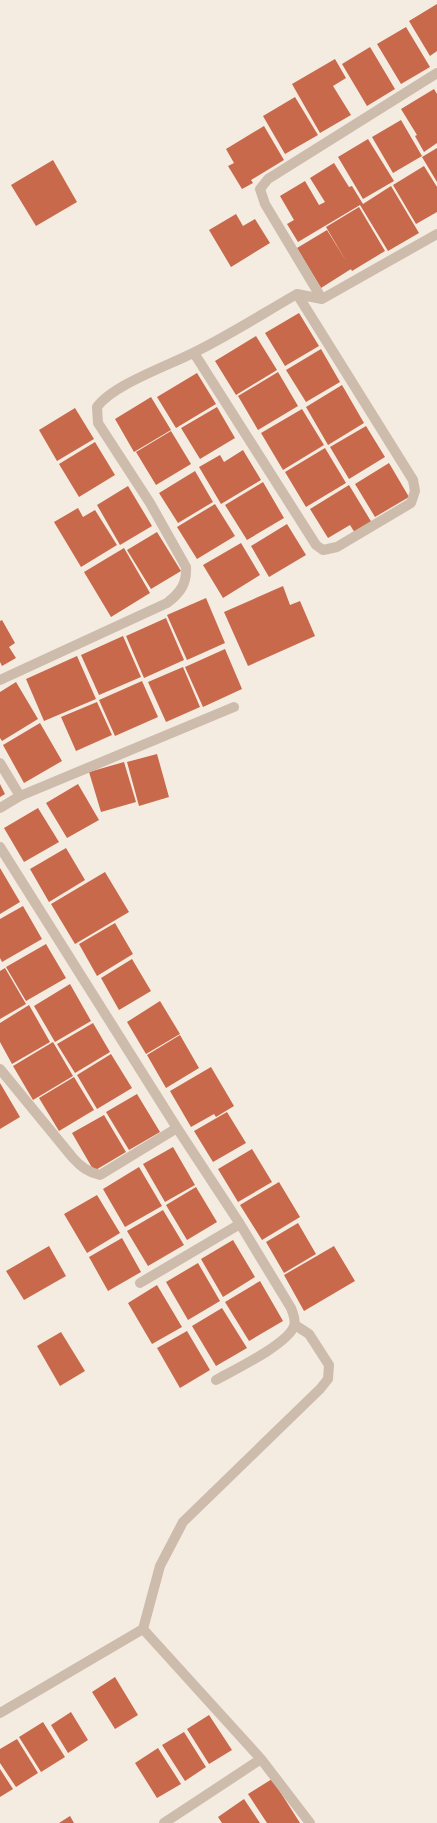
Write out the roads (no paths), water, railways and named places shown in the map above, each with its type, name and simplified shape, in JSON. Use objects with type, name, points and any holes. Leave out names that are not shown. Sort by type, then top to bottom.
[{"type":"street","points":[[322,299],[264,204],[260,189],[268,180],[437,73]]},
{"type":"street","points":[[0,680],[167,603],[177,596],[183,588],[187,576],[186,566],[150,503],[98,423],[97,407],[109,395],[194,353],[297,294],[322,299],[437,234]]},
{"type":"street","points":[[194,353],[316,544],[323,550],[337,547],[411,503],[415,491],[413,480],[297,294]]},
{"type":"street","points":[[0,808],[20,796],[234,707]]},
{"type":"street","points":[[0,762],[20,796]]},
{"type":"street","points":[[0,847],[177,1128],[240,1224],[291,1308],[295,1325],[277,1345],[216,1380]]},
{"type":"street","points":[[0,1071],[82,1168],[100,1176],[177,1128]]},
{"type":"street","points":[[140,1283],[240,1224]]},
{"type":"street","points":[[0,1713],[143,1629],[160,1566],[183,1522],[320,1389],[328,1379],[329,1365],[309,1334],[295,1325]]},
{"type":"street","points":[[143,1629],[261,1758],[310,1823]]},
{"type":"street","points":[[164,1823],[261,1758]]}]
